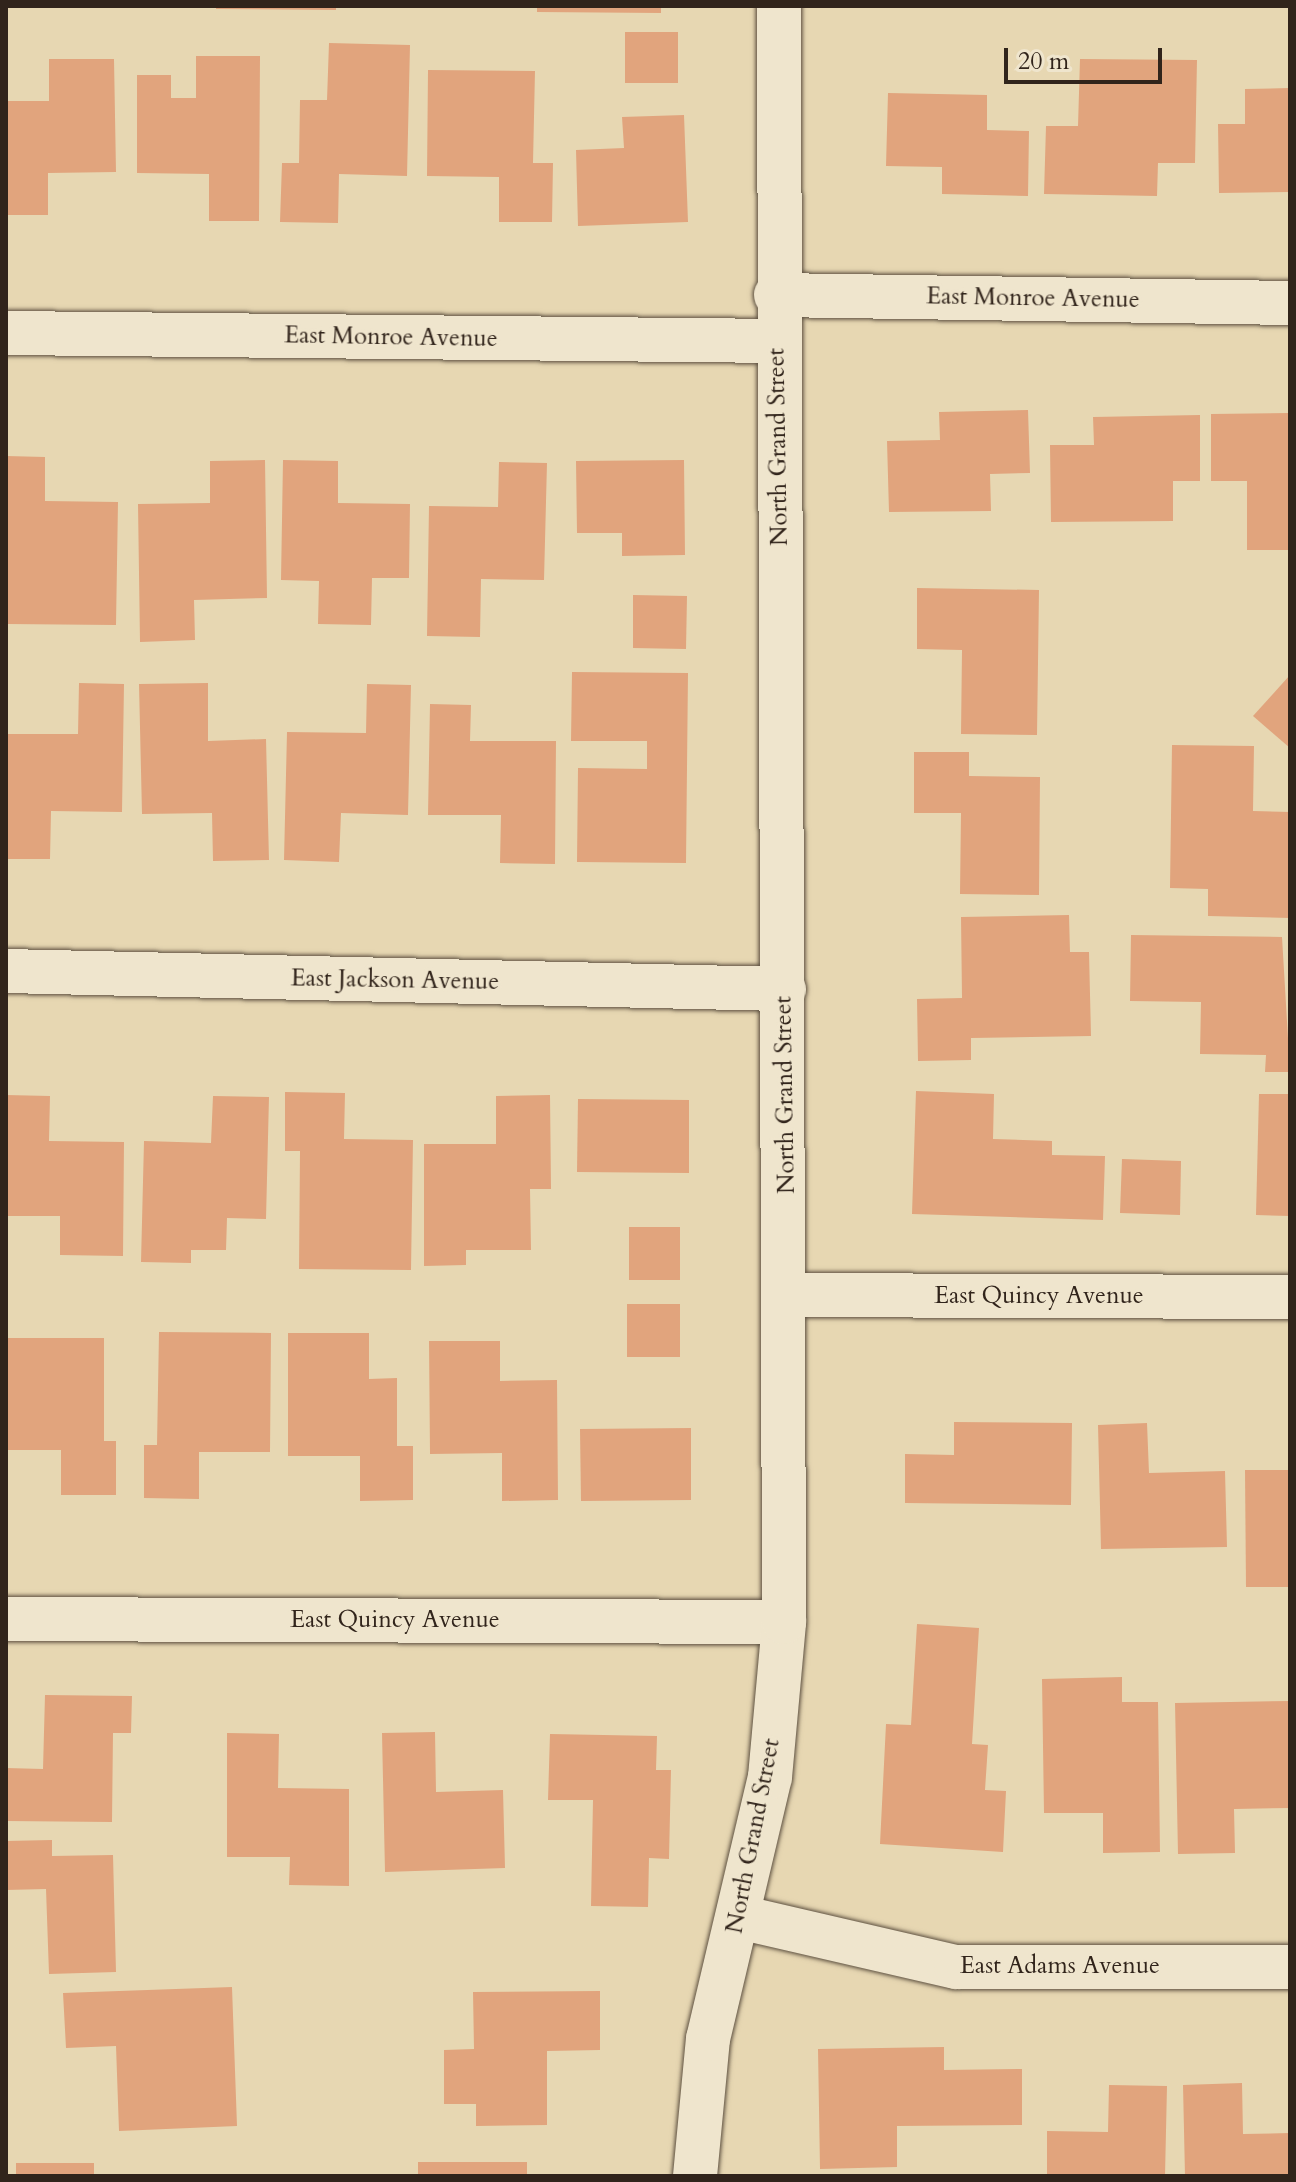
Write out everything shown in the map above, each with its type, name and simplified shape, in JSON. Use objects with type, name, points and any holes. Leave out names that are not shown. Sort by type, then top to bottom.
[{"type":"street","name":"North Grand Street","points":[[695,2176],[708,2039],[770,1777],[784,1622],[787,1295],[776,295],[779,6]]},
{"type":"street","name":"East Monroe Avenue","points":[[776,295],[1290,303]]},
{"type":"street","name":"East Monroe Avenue","points":[[6,333],[777,341]]},
{"type":"street","name":"East Jackson Avenue","points":[[6,971],[784,989]]},
{"type":"street","name":"East Quincy Avenue","points":[[787,1295],[1290,1297]]},
{"type":"street","name":"East Quincy Avenue","points":[[6,1619],[784,1622]]},
{"type":"street","name":"East Adams Avenue","points":[[739,1917],[956,1967],[1290,1967]]},
{"type":"building","points":[[216,6],[336,6],[336,10],[216,9]]},
{"type":"building","points":[[537,6],[661,6],[661,13],[537,12]]},
{"type":"building","points":[[625,32],[678,32],[678,83],[625,83]]},
{"type":"building","points":[[329,43],[410,45],[407,176],[339,174],[338,223],[280,222],[282,163],[299,163],[300,100],[327,100]]},
{"type":"building","points":[[196,56],[260,56],[259,221],[209,221],[209,174],[137,173],[137,75],[171,75],[171,98],[196,98]]},
{"type":"building","points":[[49,59],[114,59],[116,172],[48,173],[48,215],[6,215],[6,101],[49,101]]},
{"type":"building","points":[[1080,59],[1197,60],[1195,163],[1158,163],[1157,196],[1044,194],[1046,126],[1078,126]]},
{"type":"building","points":[[428,70],[535,71],[533,163],[553,163],[552,222],[499,222],[499,177],[427,176]]},
{"type":"building","points":[[1290,88],[1290,192],[1219,193],[1218,124],[1245,124],[1245,89]]},
{"type":"building","points":[[888,93],[987,95],[987,130],[1029,131],[1028,196],[942,194],[942,167],[886,166]]},
{"type":"building","points":[[684,115],[688,222],[578,226],[576,150],[624,148],[622,117]]},
{"type":"building","points":[[1028,410],[1030,473],[990,474],[991,511],[889,512],[887,441],[940,440],[939,412]]},
{"type":"building","points":[[1290,413],[1290,550],[1247,550],[1247,481],[1211,481],[1211,414]]},
{"type":"building","points":[[1200,415],[1200,481],[1173,481],[1173,521],[1051,522],[1050,445],[1094,445],[1093,417]]},
{"type":"building","points":[[6,456],[45,457],[45,501],[118,502],[116,625],[7,624]]},
{"type":"building","points":[[265,460],[267,598],[194,600],[195,640],[140,642],[138,504],[210,503],[210,461]]},
{"type":"building","points":[[283,460],[338,461],[338,503],[410,504],[409,578],[372,578],[371,625],[318,624],[319,581],[281,580]]},
{"type":"building","points":[[684,460],[685,555],[622,556],[622,533],[577,533],[576,461]]},
{"type":"building","points":[[499,462],[547,463],[544,580],[481,579],[480,637],[427,636],[429,506],[498,507]]},
{"type":"building","points":[[917,588],[1039,590],[1037,735],[961,734],[962,650],[917,649]]},
{"type":"building","points":[[633,595],[687,596],[686,649],[633,648]]},
{"type":"building","points":[[572,672],[688,673],[686,863],[577,862],[578,768],[647,769],[647,741],[571,741]]},
{"type":"building","points":[[1290,675],[1290,748],[1253,716]]},
{"type":"building","points":[[79,683],[124,684],[122,812],[51,811],[50,859],[6,859],[6,734],[78,734]]},
{"type":"building","points":[[208,683],[208,741],[266,739],[269,860],[213,861],[212,813],[142,814],[139,684]]},
{"type":"building","points":[[367,684],[411,685],[408,815],[341,813],[339,862],[284,860],[287,732],[366,733]]},
{"type":"building","points":[[430,704],[471,705],[470,741],[556,741],[555,864],[500,863],[501,815],[428,815]]},
{"type":"building","points":[[1172,745],[1254,746],[1253,811],[1290,812],[1290,918],[1208,916],[1208,889],[1170,888]]},
{"type":"building","points":[[914,752],[969,752],[969,776],[1040,777],[1039,895],[960,894],[961,813],[914,813]]},
{"type":"building","points":[[1069,915],[1070,952],[1089,952],[1091,1036],[971,1038],[971,1060],[918,1061],[917,999],[962,998],[961,917]]},
{"type":"building","points":[[1131,935],[1282,937],[1290,1072],[1265,1072],[1266,1055],[1200,1054],[1201,1002],[1130,1001]]},
{"type":"building","points":[[916,1091],[994,1094],[993,1139],[1052,1141],[1052,1155],[1105,1156],[1103,1220],[912,1214]]},
{"type":"building","points":[[285,1092],[345,1093],[344,1139],[413,1140],[411,1270],[299,1269],[300,1151],[285,1151]]},
{"type":"building","points":[[1259,1094],[1290,1094],[1290,1216],[1256,1215]]},
{"type":"building","points":[[6,1095],[50,1096],[49,1141],[124,1142],[123,1256],[60,1255],[60,1216],[6,1216]]},
{"type":"building","points":[[550,1095],[551,1189],[530,1189],[531,1250],[466,1250],[466,1265],[424,1266],[424,1144],[496,1144],[496,1096]]},
{"type":"building","points":[[213,1096],[269,1097],[266,1219],[227,1218],[226,1250],[191,1250],[191,1263],[141,1262],[144,1141],[211,1143]]},
{"type":"building","points":[[578,1099],[689,1100],[689,1173],[577,1172]]},
{"type":"building","points":[[1122,1159],[1181,1161],[1180,1215],[1120,1213]]},
{"type":"building","points":[[629,1227],[680,1227],[680,1280],[629,1280]]},
{"type":"building","points":[[627,1304],[680,1304],[680,1357],[627,1357]]},
{"type":"building","points":[[159,1332],[271,1333],[270,1452],[199,1452],[199,1499],[144,1498],[144,1445],[157,1445]]},
{"type":"building","points":[[288,1333],[369,1333],[369,1379],[397,1378],[397,1446],[413,1446],[413,1500],[360,1501],[360,1456],[288,1456]]},
{"type":"building","points":[[6,1338],[104,1338],[104,1441],[116,1441],[116,1495],[61,1495],[61,1450],[6,1450]]},
{"type":"building","points":[[429,1341],[500,1341],[500,1381],[557,1380],[558,1500],[502,1501],[502,1453],[430,1454]]},
{"type":"building","points":[[954,1422],[1072,1423],[1071,1505],[905,1503],[905,1454],[954,1455]]},
{"type":"building","points":[[1147,1423],[1149,1473],[1225,1471],[1227,1547],[1101,1549],[1098,1425]]},
{"type":"building","points":[[691,1428],[691,1500],[581,1501],[580,1429]]},
{"type":"building","points":[[1245,1470],[1290,1470],[1290,1587],[1246,1587]]},
{"type":"building","points":[[917,1624],[979,1628],[972,1744],[988,1745],[985,1790],[1006,1791],[1003,1852],[880,1844],[886,1724],[911,1725]]},
{"type":"building","points":[[1122,1677],[1122,1702],[1158,1702],[1160,1852],[1103,1853],[1103,1813],[1044,1813],[1042,1679]]},
{"type":"building","points":[[45,1695],[132,1696],[131,1733],[113,1733],[112,1822],[6,1821],[6,1768],[43,1769]]},
{"type":"building","points":[[1290,1701],[1290,1808],[1234,1809],[1235,1853],[1178,1854],[1175,1703]]},
{"type":"building","points":[[435,1732],[436,1792],[503,1790],[505,1868],[385,1872],[382,1733]]},
{"type":"building","points":[[227,1733],[279,1734],[278,1788],[349,1789],[349,1886],[289,1885],[290,1857],[227,1857]]},
{"type":"building","points":[[550,1734],[657,1736],[656,1770],[671,1770],[669,1859],[649,1858],[648,1907],[591,1906],[593,1800],[548,1800]]},
{"type":"building","points":[[52,1840],[52,1856],[113,1855],[116,1972],[49,1974],[46,1889],[6,1890],[6,1841]]},
{"type":"building","points":[[232,1987],[237,2126],[119,2131],[116,2046],[66,2048],[63,1993]]},
{"type":"building","points":[[600,1991],[600,2050],[547,2051],[547,2125],[476,2126],[476,2104],[444,2104],[444,2050],[474,2049],[473,1992]]},
{"type":"building","points":[[944,2047],[944,2070],[1022,2069],[1022,2125],[897,2126],[897,2167],[820,2169],[818,2049]]},
{"type":"building","points":[[1242,2083],[1243,2134],[1290,2133],[1290,2176],[1185,2176],[1183,2085]]},
{"type":"building","points":[[1109,2085],[1167,2086],[1165,2176],[1047,2176],[1047,2131],[1108,2132]]},
{"type":"building","points":[[418,2162],[527,2162],[527,2176],[418,2176]]},
{"type":"building","points":[[16,2163],[94,2163],[94,2176],[16,2176]]}]
